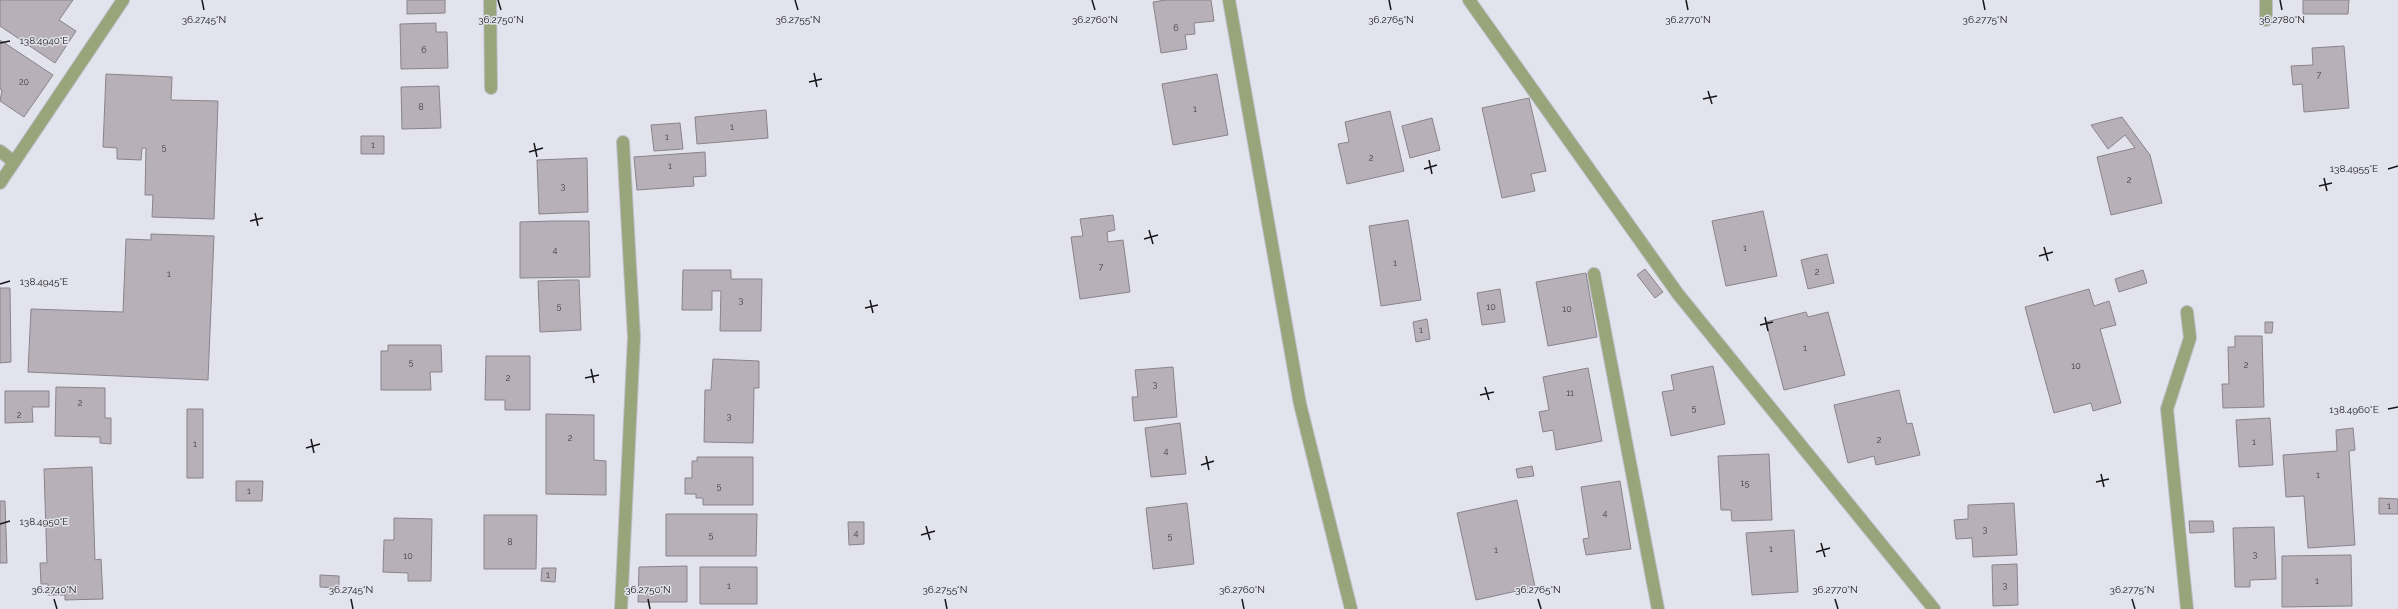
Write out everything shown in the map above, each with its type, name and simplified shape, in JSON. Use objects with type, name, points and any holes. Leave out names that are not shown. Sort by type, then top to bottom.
[{"type":"street","points":[[0,183],[123,0]]},
{"type":"street","points":[[490,0],[491,88]]},
{"type":"street","points":[[1229,0],[1300,404],[1351,609]]},
{"type":"street","points":[[1469,0],[1678,294],[1934,609]]},
{"type":"street","points":[[2266,0],[2266,20]]},
{"type":"street","points":[[620,609],[634,337],[623,142]]},
{"type":"street","points":[[0,151],[14,162]]},
{"type":"street","points":[[1594,274],[1658,609]]},
{"type":"street","points":[[2187,312],[2190,338],[2166,409],[2187,609]]},
{"type":"building","points":[[0,0],[73,0],[59,20],[76,31],[55,63],[0,26]]},
{"type":"building","points":[[407,0],[445,0],[445,13],[407,14]]},
{"type":"building","points":[[1166,0],[1211,0],[1214,21],[1194,23],[1195,34],[1185,35],[1187,49],[1161,53],[1153,2]]},
{"type":"building","points":[[2303,0],[2349,0],[2348,14],[2303,14]]},
{"type":"building","points":[[436,23],[436,32],[447,32],[448,68],[401,69],[400,24]]},
{"type":"building","points":[[0,40],[53,75],[24,117],[0,101],[2,90],[0,89]]},
{"type":"building","points":[[2344,46],[2349,108],[2304,112],[2302,84],[2293,85],[2291,66],[2313,65],[2312,48]]},
{"type":"building","points":[[106,74],[172,77],[171,100],[218,101],[214,219],[152,217],[153,195],[145,195],[146,148],[142,148],[141,160],[117,159],[117,148],[103,147]]},
{"type":"building","points":[[1217,74],[1228,135],[1173,145],[1162,84]]},
{"type":"building","points":[[439,86],[441,128],[402,129],[401,87]]},
{"type":"building","points":[[1529,98],[1546,171],[1531,174],[1535,191],[1502,198],[1482,108]]},
{"type":"building","points":[[766,110],[768,138],[697,144],[695,117]]},
{"type":"building","points":[[1390,111],[1404,171],[1347,184],[1338,144],[1349,142],[1345,122]]},
{"type":"building","points":[[2122,117],[2150,155],[2162,203],[2111,215],[2097,157],[2135,148],[2125,135],[2108,149],[2091,125]]},
{"type":"building","points":[[1432,118],[1440,150],[1410,158],[1402,126]]},
{"type":"building","points":[[680,123],[683,149],[654,151],[651,125]]},
{"type":"building","points":[[361,136],[384,136],[384,154],[361,154]]},
{"type":"building","points":[[705,152],[706,176],[693,177],[694,186],[637,190],[634,157]]},
{"type":"building","points":[[587,158],[588,212],[539,214],[537,160]]},
{"type":"building","points":[[1763,211],[1777,276],[1726,286],[1712,221]]},
{"type":"building","points":[[1113,215],[1115,230],[1107,232],[1108,242],[1123,240],[1130,292],[1080,299],[1071,237],[1083,236],[1080,219]]},
{"type":"building","points":[[1408,220],[1421,300],[1381,306],[1369,226]]},
{"type":"building","points":[[589,221],[590,277],[520,278],[520,222]]},
{"type":"building","points":[[151,234],[214,236],[208,380],[28,372],[31,309],[123,312],[126,239],[151,240]]},
{"type":"building","points":[[1827,254],[1834,283],[1808,289],[1801,260]]},
{"type":"building","points":[[1645,269],[1663,292],[1655,298],[1637,275]]},
{"type":"building","points":[[683,270],[731,270],[731,279],[762,279],[761,331],[720,331],[721,291],[712,291],[712,310],[682,310]]},
{"type":"building","points":[[2143,270],[2147,283],[2119,292],[2115,279]]},
{"type":"building","points":[[1586,273],[1597,337],[1548,346],[1536,282]]},
{"type":"building","points":[[579,280],[581,330],[540,332],[538,281]]},
{"type":"building","points":[[0,288],[10,288],[11,362],[0,363]]},
{"type":"building","points":[[1500,289],[1505,322],[1482,325],[1477,293]]},
{"type":"building","points":[[2089,289],[2094,306],[2109,301],[2116,325],[2100,329],[2121,403],[2093,411],[2091,403],[2054,413],[2025,307]]},
{"type":"building","points":[[1806,312],[1808,317],[1828,312],[1845,375],[1784,390],[1766,322]]},
{"type":"building","points":[[1427,319],[1430,339],[1416,342],[1413,322]]},
{"type":"building","points":[[2265,322],[2273,322],[2272,333],[2265,333]]},
{"type":"building","points":[[2235,336],[2262,336],[2264,407],[2223,408],[2222,384],[2229,384],[2228,347],[2235,347]]},
{"type":"building","points":[[388,345],[441,345],[442,372],[430,372],[431,390],[381,390],[381,351],[388,351]]},
{"type":"building","points":[[486,356],[530,356],[530,410],[505,410],[505,400],[485,400]]},
{"type":"building","points":[[713,359],[759,361],[759,388],[754,388],[753,443],[704,442],[705,390],[711,390]]},
{"type":"building","points":[[1713,366],[1725,424],[1671,436],[1662,392],[1674,390],[1671,375]]},
{"type":"building","points":[[1173,367],[1177,417],[1134,421],[1132,397],[1138,397],[1135,370]]},
{"type":"building","points":[[1588,368],[1602,441],[1556,450],[1553,430],[1543,432],[1539,412],[1549,410],[1543,377]]},
{"type":"building","points":[[56,387],[105,388],[105,418],[111,418],[111,444],[100,443],[100,437],[55,436]]},
{"type":"building","points":[[1899,390],[1907,424],[1912,423],[1920,455],[1876,465],[1874,456],[1848,463],[1834,405]]},
{"type":"building","points":[[5,391],[49,391],[49,407],[32,407],[33,422],[5,423]]},
{"type":"building","points":[[187,409],[203,409],[203,478],[187,478]]},
{"type":"building","points":[[546,414],[594,415],[594,460],[606,461],[606,495],[546,494]]},
{"type":"building","points":[[2270,418],[2273,465],[2239,467],[2236,420]]},
{"type":"building","points":[[1180,423],[1186,474],[1151,477],[1145,428]]},
{"type":"building","points":[[2353,428],[2355,450],[2349,451],[2355,545],[2308,548],[2304,496],[2286,497],[2283,455],[2337,451],[2336,430]]},
{"type":"building","points":[[1769,454],[1772,520],[1732,521],[1731,510],[1721,510],[1718,456]]},
{"type":"building","points":[[697,457],[753,457],[753,505],[703,505],[703,498],[696,498],[696,494],[685,494],[685,478],[692,478],[692,461],[697,461]]},
{"type":"building","points":[[1532,466],[1534,476],[1518,478],[1516,469]]},
{"type":"building","points":[[92,467],[95,560],[101,559],[103,599],[65,600],[65,595],[48,595],[48,584],[41,584],[40,563],[47,563],[44,469]]},
{"type":"building","points":[[236,481],[263,481],[262,501],[236,501]]},
{"type":"building","points":[[1620,481],[1631,549],[1586,555],[1583,539],[1589,538],[1581,487]]},
{"type":"building","points":[[2379,498],[2398,499],[2398,514],[2379,514]]},
{"type":"building","points":[[1517,500],[1535,587],[1476,600],[1457,513]]},
{"type":"building","points":[[0,501],[5,501],[7,563],[0,563]]},
{"type":"building","points":[[1187,503],[1194,564],[1153,569],[1146,508]]},
{"type":"building","points":[[2014,503],[2017,555],[1973,557],[1972,538],[1956,539],[1954,520],[1968,519],[1968,505]]},
{"type":"building","points":[[666,514],[757,514],[756,556],[666,556]]},
{"type":"building","points":[[484,515],[537,515],[536,569],[484,569]]},
{"type":"building","points":[[394,518],[432,519],[431,581],[408,581],[408,573],[383,572],[384,540],[394,540]]},
{"type":"building","points":[[2189,521],[2213,521],[2214,532],[2190,533]]},
{"type":"building","points":[[848,522],[864,522],[864,544],[849,545]]},
{"type":"building","points":[[2274,527],[2276,579],[2250,580],[2250,587],[2235,587],[2233,528]]},
{"type":"building","points":[[1794,530],[1798,592],[1752,595],[1746,533]]},
{"type":"building","points":[[2351,555],[2352,606],[2282,607],[2282,556]]},
{"type":"building","points":[[2017,564],[2018,605],[1993,606],[1992,565]]},
{"type":"building","points":[[687,566],[687,602],[638,602],[639,567]]},
{"type":"building","points":[[700,567],[757,567],[757,604],[700,604]]},
{"type":"building","points":[[542,568],[556,568],[555,582],[541,581]]},
{"type":"building","points":[[320,575],[339,576],[339,588],[320,587]]}]
